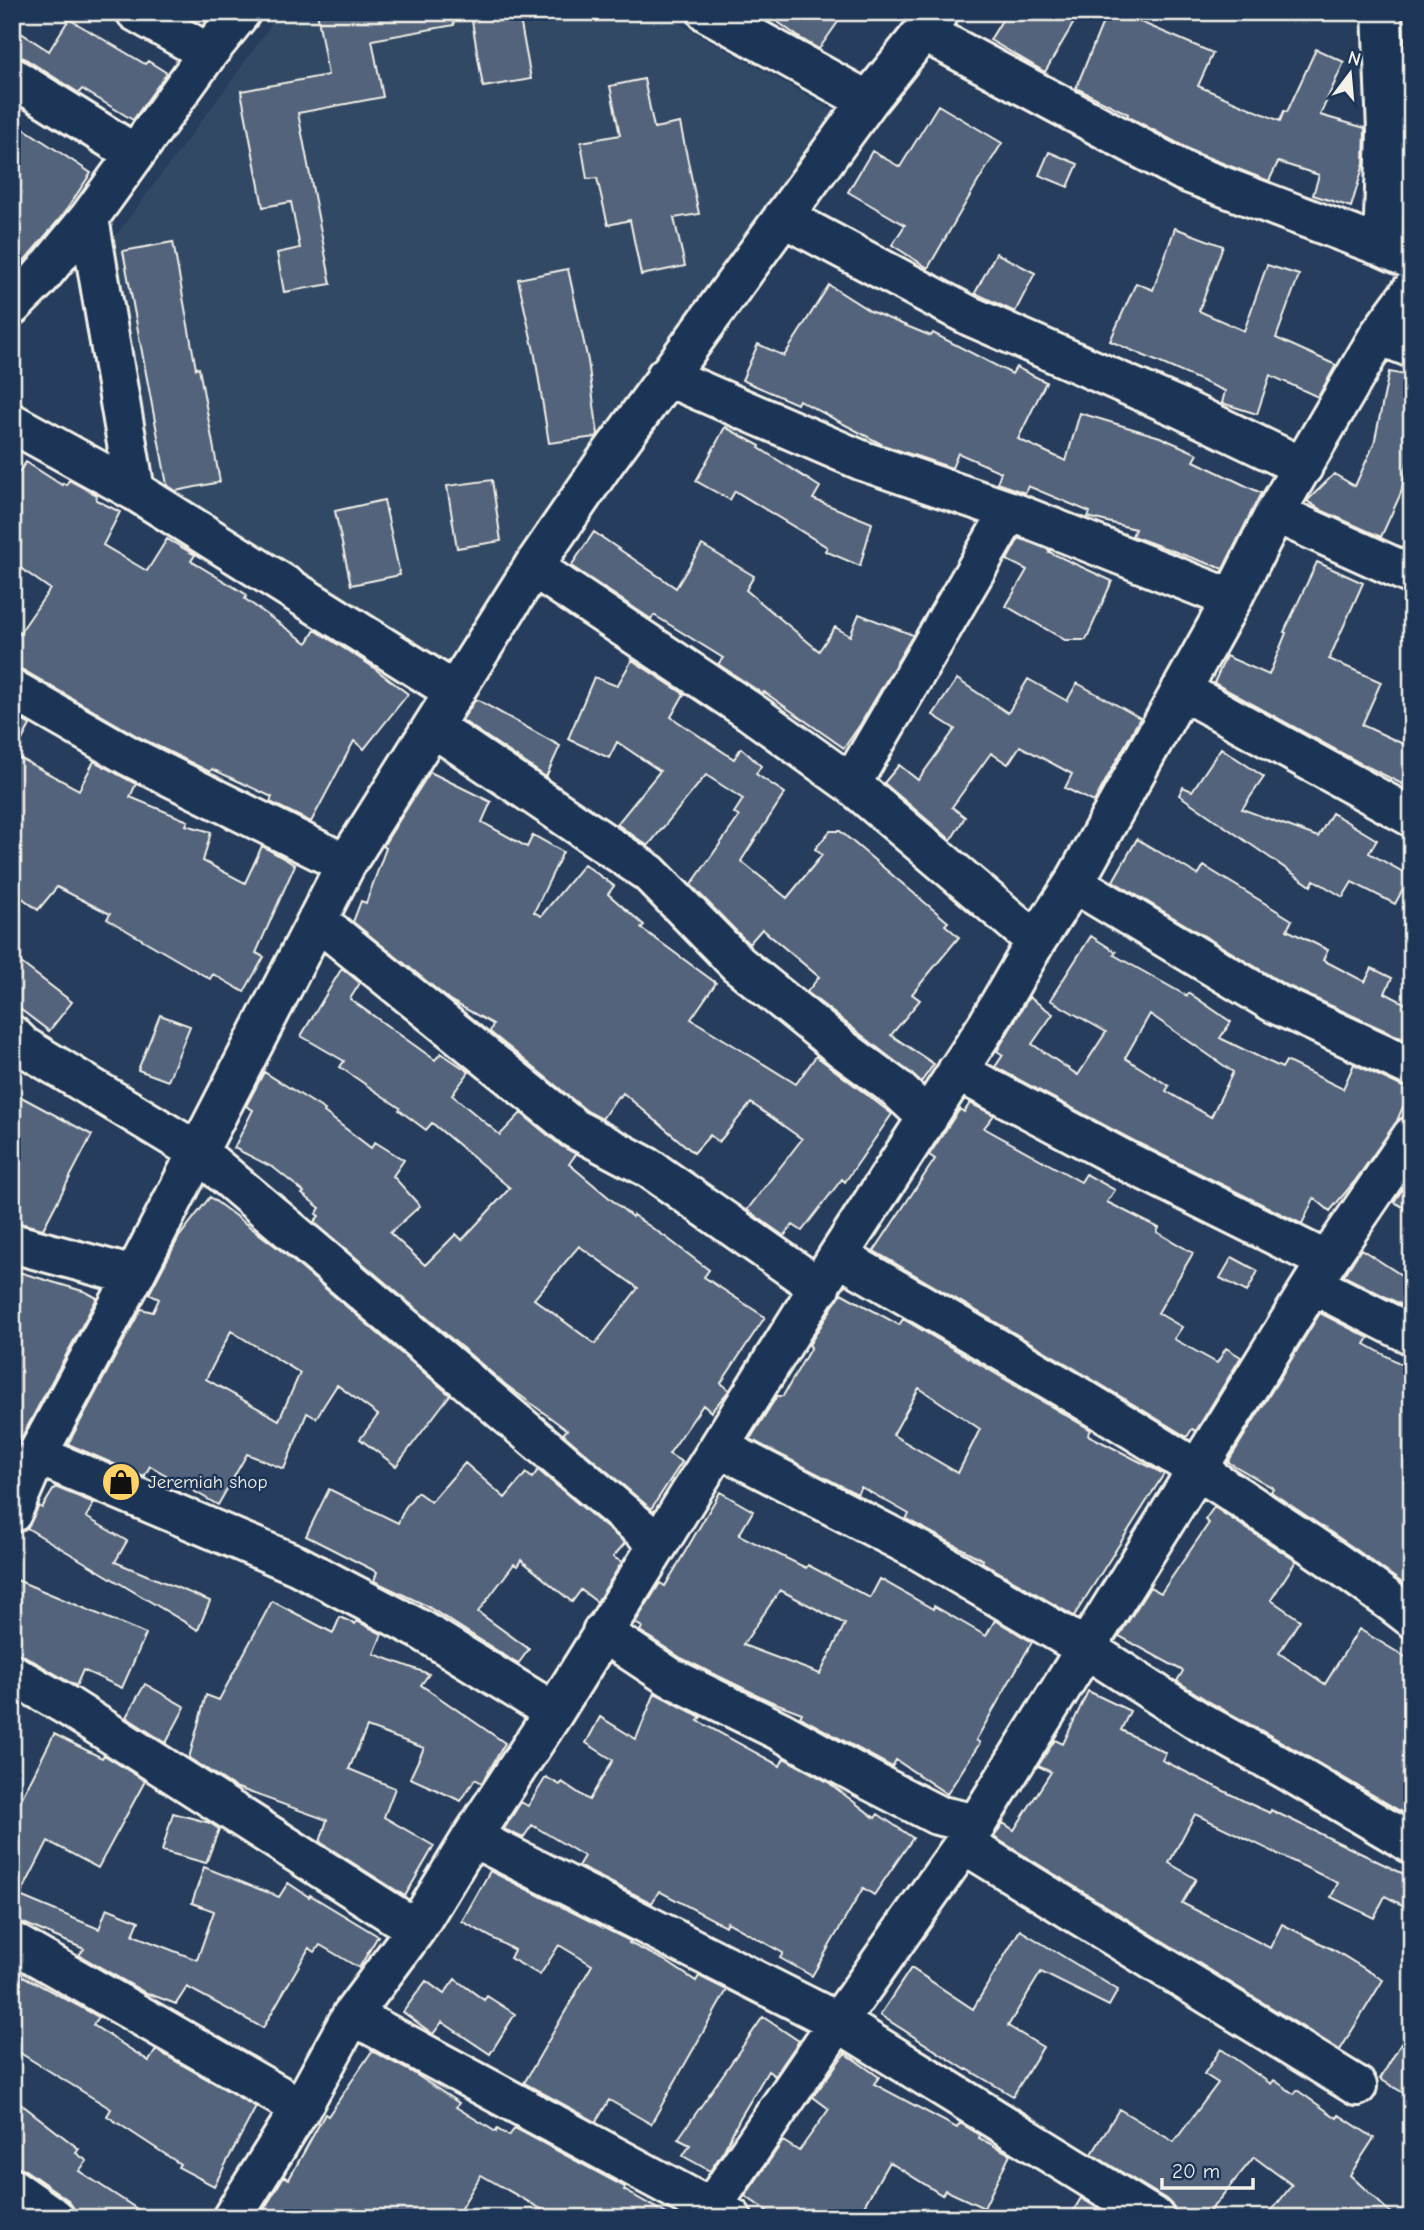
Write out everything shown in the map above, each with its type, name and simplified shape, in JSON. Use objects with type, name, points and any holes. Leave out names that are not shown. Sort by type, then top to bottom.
[{"type":"street","points":[[136,12],[208,53]]},
{"type":"street","points":[[12,306],[38,280],[89,218],[208,53],[241,12]]},
{"type":"street","points":[[707,12],[869,101]]},
{"type":"street","points":[[554,1712],[421,1630],[297,1565],[22,1480],[134,1276],[346,864],[533,567],[666,376],[869,101],[931,22],[1185,172],[1397,253],[1387,131],[1382,12]]},
{"type":"street","points":[[12,77],[135,155]]},
{"type":"street","points":[[783,217],[970,316],[1180,408],[1303,467]]},
{"type":"street","points":[[89,218],[135,491]]},
{"type":"street","points":[[235,2217],[301,2108],[352,2015],[416,1929],[988,1024],[1074,883],[1232,599],[1275,513],[1303,467],[1395,342],[1412,289]]},
{"type":"street","points":[[666,376],[863,461],[1010,511],[1232,599]]},
{"type":"street","points":[[12,423],[135,491],[455,692]]},
{"type":"street","points":[[850,785],[1010,511]]},
{"type":"street","points":[[1275,513],[1412,575]]},
{"type":"street","points":[[533,567],[751,712],[850,785],[1036,942]]},
{"type":"street","points":[[12,688],[129,756],[346,864]]},
{"type":"street","points":[[1181,690],[1412,817]]},
{"type":"street","points":[[433,727],[649,873],[738,964],[844,1050],[896,1088],[928,1118]]},
{"type":"street","points":[[1074,883],[1274,1003],[1412,1067]]},
{"type":"street","points":[[318,921],[575,1129],[649,1168],[829,1272],[1035,1369],[1198,1468],[1373,1588],[1412,1618]]},
{"type":"street","points":[[12,1035],[23,1046],[198,1152],[658,1543]]},
{"type":"street","points":[[957,1071],[1126,1161],[1320,1273],[1412,1335]]},
{"type":"street","points":[[352,2015],[715,2215],[838,2022],[971,1834],[1320,1273],[1412,1136]]},
{"type":"street","points":[[12,1243],[134,1276]]},
{"type":"street","points":[[719,1447],[920,1551],[1087,1649],[1197,1720],[1412,1844]]},
{"type":"street","points":[[602,1632],[670,1677],[779,1731],[971,1834],[1357,2087]]},
{"type":"street","points":[[12,1674],[69,1707],[416,1929]]},
{"type":"street","points":[[472,1837],[838,2022],[1155,2218]]},
{"type":"street","points":[[12,1942],[301,2108]]},
{"type":"street","points":[[12,2188],[55,2218]]},
{"type":"shaded area","points":[[280,12],[659,12],[838,113],[449,667],[157,493],[111,242]]},
{"type":"building","points":[[317,12],[452,12],[454,25],[372,40],[383,97],[298,113],[331,284],[284,292],[277,253],[300,248],[291,202],[263,207],[241,91],[328,75]]},
{"type":"building","points":[[509,12],[511,20],[520,19],[531,79],[483,87],[471,15]]},
{"type":"building","points":[[764,12],[845,12],[819,49]]},
{"type":"building","points":[[1007,12],[1080,12],[1045,72],[990,40]]},
{"type":"building","points":[[1107,12],[1142,12],[1138,21],[1213,53],[1198,86],[1280,121],[1284,111],[1287,112],[1316,49],[1344,62],[1320,115],[1365,128],[1364,164],[1351,207],[1313,195],[1319,175],[1278,162],[1269,181],[1194,152],[1076,88]]},
{"type":"building","points":[[69,19],[145,64],[148,61],[167,73],[133,120],[82,89],[79,93],[24,58],[12,55],[12,27],[49,51]]},
{"type":"building","points":[[644,79],[654,128],[680,123],[699,214],[674,218],[685,266],[641,275],[630,220],[608,225],[597,178],[587,179],[581,142],[620,135],[610,86]]},
{"type":"building","points":[[938,105],[1002,143],[928,268],[892,245],[905,225],[848,192],[872,151],[900,167]]},
{"type":"building","points":[[23,128],[91,173],[63,215],[12,275],[12,143]]},
{"type":"building","points":[[1049,152],[1078,164],[1068,187],[1039,175]]},
{"type":"building","points":[[1175,228],[1223,246],[1199,311],[1244,331],[1267,265],[1299,275],[1276,338],[1336,365],[1318,397],[1270,375],[1257,414],[1222,403],[1225,391],[1110,341],[1136,283],[1153,290]]},
{"type":"building","points":[[173,242],[220,482],[176,491],[167,485],[123,251]]},
{"type":"building","points":[[996,253],[1035,273],[1015,312],[975,293]]},
{"type":"building","points":[[568,269],[588,361],[598,434],[596,437],[549,443],[535,356],[518,279]]},
{"type":"building","points":[[829,285],[870,311],[931,336],[933,333],[1012,374],[1016,367],[1046,382],[1018,439],[1066,461],[1080,413],[1160,437],[1198,454],[1194,461],[1261,493],[1223,569],[1132,536],[1135,529],[1088,517],[1090,512],[1028,486],[1025,493],[997,483],[1001,472],[958,453],[952,468],[883,445],[799,400],[797,404],[742,380],[758,344],[784,356]]},
{"type":"building","points":[[1389,372],[1412,376],[1412,441],[1401,493],[1381,537],[1307,501],[1334,474],[1355,486],[1374,444]]},
{"type":"building","points":[[725,427],[760,446],[759,448],[820,487],[813,499],[872,523],[860,566],[825,551],[827,547],[735,491],[730,500],[696,481]]},
{"type":"building","points":[[26,462],[62,485],[66,485],[69,480],[97,495],[96,500],[120,512],[103,545],[147,571],[167,539],[195,555],[191,561],[247,595],[245,599],[307,643],[315,630],[370,665],[408,694],[364,749],[354,741],[311,822],[270,802],[272,797],[212,769],[210,772],[139,737],[23,670],[12,667],[12,644],[50,589],[12,562],[12,482]]},
{"type":"building","points":[[492,480],[501,541],[457,548],[447,486]]},
{"type":"building","points":[[384,500],[400,575],[351,585],[335,511]]},
{"type":"building","points":[[594,532],[676,588],[702,545],[754,576],[746,590],[819,651],[835,627],[850,636],[859,614],[913,635],[844,748],[764,692],[763,694],[718,664],[723,658],[654,615],[651,619],[571,566]]},
{"type":"building","points":[[1019,538],[1112,581],[1086,640],[1065,640],[1006,606],[1027,570],[1007,560]]},
{"type":"building","points":[[1317,562],[1363,583],[1329,659],[1381,682],[1362,725],[1412,748],[1412,763],[1402,784],[1214,683],[1226,656],[1269,675],[1286,633],[1284,632]]},
{"type":"building","points":[[632,660],[684,694],[671,717],[734,759],[741,748],[761,766],[756,774],[785,793],[741,861],[787,898],[822,855],[815,849],[830,831],[840,831],[948,922],[945,925],[959,937],[912,994],[920,1000],[891,1035],[934,1064],[921,1082],[807,992],[819,977],[762,929],[749,944],[691,885],[739,817],[734,813],[743,799],[706,775],[648,846],[617,824],[660,771],[617,742],[609,758],[568,739],[594,677],[617,686]]},
{"type":"building","points":[[957,679],[1008,713],[1028,679],[1067,701],[1077,683],[1140,718],[1094,802],[1065,788],[1072,774],[1020,746],[1008,764],[991,753],[952,807],[965,817],[951,840],[884,783],[899,765],[918,780],[955,729],[933,715]]},
{"type":"building","points":[[476,699],[560,746],[546,777],[462,720]]},
{"type":"building","points":[[12,714],[30,725],[14,755],[79,790],[94,761],[136,784],[130,797],[188,821],[186,825],[211,832],[203,861],[245,883],[262,846],[295,865],[256,953],[264,957],[244,992],[213,974],[210,979],[107,919],[110,914],[57,887],[38,910],[12,890]]},
{"type":"building","points":[[1221,748],[1264,777],[1242,809],[1318,837],[1332,813],[1377,840],[1369,853],[1410,876],[1395,904],[1352,882],[1343,897],[1314,880],[1311,886],[1179,795],[1183,787],[1192,791]]},
{"type":"building","points":[[430,772],[491,802],[482,822],[527,847],[533,835],[563,852],[534,912],[541,916],[584,864],[614,886],[608,894],[644,925],[641,928],[716,983],[691,1019],[796,1084],[816,1056],[892,1114],[845,1182],[842,1179],[802,1231],[793,1225],[784,1236],[747,1210],[802,1139],[751,1103],[719,1142],[710,1135],[694,1153],[623,1093],[602,1119],[587,1111],[490,1032],[493,1024],[451,1001],[353,922],[361,901],[366,903],[386,848],[383,846]]},
{"type":"building","points":[[1137,839],[1198,875],[1204,866],[1292,920],[1287,930],[1328,950],[1323,960],[1365,982],[1372,968],[1392,978],[1385,993],[1412,1007],[1412,1043],[1284,984],[1113,881]]},
{"type":"building","points":[[1091,936],[1116,952],[1114,955],[1187,996],[1189,993],[1231,1022],[1220,1038],[1282,1068],[1286,1061],[1343,1089],[1354,1064],[1403,1087],[1411,1088],[1397,1121],[1355,1181],[1330,1211],[1314,1198],[1302,1224],[1136,1142],[995,1067],[1003,1055],[997,1051],[1029,997],[1053,1014],[1032,1044],[1078,1075],[1106,1032],[1050,1000]],"holes":[[[1150,1014],[1233,1072],[1211,1117],[1166,1091],[1169,1086],[1125,1058]]]},
{"type":"building","points":[[12,956],[72,1002],[49,1031],[12,1003]]},
{"type":"building","points":[[342,968],[360,983],[350,999],[435,1060],[441,1053],[469,1072],[452,1095],[500,1135],[521,1113],[561,1146],[576,1154],[569,1164],[632,1217],[633,1215],[667,1238],[709,1270],[704,1277],[765,1317],[721,1383],[729,1390],[727,1393],[711,1412],[703,1405],[669,1454],[682,1462],[651,1509],[563,1434],[567,1430],[506,1385],[314,1222],[319,1216],[316,1214],[320,1208],[302,1194],[304,1192],[274,1168],[234,1148],[253,1110],[246,1106],[264,1072],[325,1110],[324,1112],[371,1148],[375,1142],[404,1160],[393,1176],[420,1206],[390,1233],[425,1265],[456,1234],[462,1240],[510,1188],[432,1123],[426,1130],[399,1110],[400,1108],[340,1067],[344,1061],[301,1036]],"holes":[[[579,1246],[638,1288],[595,1344],[534,1299]]]},
{"type":"building","points":[[160,1015],[190,1026],[168,1081],[138,1070]]},
{"type":"building","points":[[12,1092],[92,1135],[43,1229],[12,1221]]},
{"type":"building","points":[[970,1103],[994,1115],[984,1128],[1081,1182],[1086,1174],[1115,1190],[1107,1202],[1159,1228],[1157,1232],[1193,1253],[1158,1313],[1182,1327],[1174,1339],[1217,1363],[1226,1348],[1241,1357],[1196,1431],[1192,1429],[1187,1437],[874,1251],[935,1159],[929,1155],[960,1109],[964,1112]]},
{"type":"building","points":[[1412,1175],[1412,1212],[1394,1202]]},
{"type":"building","points":[[210,1197],[278,1248],[450,1395],[396,1466],[360,1439],[378,1415],[337,1385],[316,1418],[307,1413],[284,1469],[247,1454],[218,1505],[150,1466],[144,1477],[68,1444],[141,1309],[153,1312],[159,1299],[149,1294],[179,1237]],"holes":[[[231,1331],[300,1373],[279,1420],[206,1379]]]},
{"type":"building","points":[[1361,1249],[1412,1282],[1412,1310],[1344,1276]]},
{"type":"building","points":[[1232,1257],[1258,1271],[1247,1292],[1220,1278]]},
{"type":"building","points":[[12,1270],[86,1292],[97,1298],[18,1444],[12,1441]]},
{"type":"building","points":[[841,1293],[899,1325],[903,1319],[1091,1430],[1088,1435],[1164,1474],[1074,1616],[982,1562],[983,1560],[906,1519],[909,1514],[861,1487],[857,1494],[750,1439],[777,1396],[783,1396],[811,1347],[809,1345]],"holes":[[[919,1388],[980,1429],[958,1473],[893,1435]]]},
{"type":"building","points":[[1320,1313],[1369,1338],[1365,1344],[1412,1370],[1412,1590],[1271,1492],[1273,1488],[1228,1462]]},
{"type":"building","points":[[465,1463],[505,1498],[526,1473],[532,1478],[538,1470],[625,1543],[613,1557],[622,1562],[597,1602],[581,1590],[572,1602],[521,1560],[517,1566],[514,1564],[478,1612],[529,1649],[518,1664],[425,1605],[374,1581],[377,1572],[306,1536],[329,1489],[398,1523],[417,1492],[431,1502]]},
{"type":"building","points":[[55,1487],[94,1503],[86,1517],[127,1541],[115,1562],[210,1601],[198,1630],[27,1528],[39,1506],[42,1508]]},
{"type":"building","points":[[720,1492],[753,1511],[739,1535],[806,1568],[808,1565],[870,1598],[880,1579],[986,1636],[995,1620],[1032,1642],[976,1740],[980,1743],[947,1794],[896,1760],[892,1767],[800,1717],[802,1713],[770,1701],[681,1658],[640,1631],[642,1627],[635,1623],[660,1583],[665,1586]],"holes":[[[780,1590],[845,1624],[820,1674],[743,1645]]]},
{"type":"building","points":[[1214,1507],[1296,1561],[1271,1600],[1300,1620],[1279,1653],[1325,1684],[1359,1629],[1412,1661],[1412,1818],[1208,1701],[1177,1681],[1183,1671],[1119,1636],[1150,1587],[1161,1593],[1209,1523],[1205,1520]]},
{"type":"building","points":[[12,1578],[146,1634],[122,1688],[83,1670],[76,1686],[23,1655],[12,1652]]},
{"type":"building","points":[[272,1601],[333,1633],[340,1617],[355,1624],[357,1621],[382,1634],[374,1654],[429,1674],[421,1685],[505,1743],[482,1783],[475,1779],[461,1801],[410,1778],[424,1748],[367,1727],[349,1769],[395,1788],[384,1817],[434,1846],[405,1896],[320,1842],[327,1820],[235,1787],[189,1758],[206,1695],[219,1700]]},
{"type":"building","points":[[145,1684],[185,1707],[166,1743],[126,1717]]},
{"type":"building","points":[[1088,1691],[1130,1711],[1121,1730],[1166,1753],[1162,1760],[1250,1804],[1270,1813],[1271,1810],[1412,1878],[1412,1910],[1385,1896],[1374,1918],[1331,1897],[1338,1883],[1195,1814],[1169,1863],[1196,1879],[1182,1903],[1270,1948],[1282,1924],[1334,1950],[1383,1980],[1340,2050],[994,1837],[1003,1823],[1014,1830],[1051,1772],[1038,1766],[1055,1740],[1063,1744]]},
{"type":"building","points":[[655,1693],[701,1717],[698,1721],[780,1766],[784,1758],[828,1782],[875,1818],[878,1814],[913,1838],[874,1895],[863,1888],[812,1976],[780,1958],[783,1953],[727,1922],[725,1926],[659,1891],[652,1903],[578,1866],[584,1856],[532,1825],[523,1838],[504,1829],[521,1802],[528,1806],[546,1777],[560,1785],[562,1782],[589,1800],[613,1760],[586,1743],[600,1717],[636,1739]]},
{"type":"building","points":[[54,1734],[102,1758],[104,1755],[145,1781],[98,1868],[48,1841],[20,1896],[99,1929],[107,1908],[139,1921],[133,1935],[197,1960],[214,1911],[192,1903],[204,1867],[279,1897],[288,1883],[378,1936],[359,1968],[320,1945],[315,1952],[309,1948],[263,2028],[187,1987],[176,2004],[144,1992],[79,1955],[84,1949],[12,1918],[12,1817]]},
{"type":"building","points":[[173,1813],[210,1823],[219,1829],[206,1863],[162,1851]]},
{"type":"building","points":[[490,1871],[630,1941],[629,1943],[664,1960],[696,1981],[699,1976],[727,1990],[651,2124],[609,2100],[596,2122],[524,2083],[592,1965],[559,1945],[540,1975],[510,1958],[514,1950],[462,1921]]},
{"type":"building","points":[[1020,1930],[1118,1990],[1109,2006],[1041,1972],[1008,2026],[1043,2047],[1013,2096],[966,2070],[880,2015],[911,1968],[973,2009]]},
{"type":"building","points":[[12,1970],[99,2017],[93,2025],[149,2061],[156,2050],[256,2107],[214,2186],[178,2167],[180,2164],[107,2116],[111,2109],[12,2048]]},
{"type":"building","points":[[455,1979],[484,2000],[487,1996],[515,2014],[490,2054],[442,2022],[433,2034],[403,2012],[426,1981],[444,1994]]},
{"type":"building","points":[[763,2017],[799,2041],[775,2076],[768,2071],[710,2171],[683,2156],[690,2145],[678,2139]]},
{"type":"building","points":[[1412,2025],[1412,2098],[1380,2079]]},
{"type":"building","points":[[1221,2049],[1271,2084],[1274,2080],[1294,2094],[1297,2090],[1337,2118],[1339,2115],[1374,2138],[1350,2175],[1396,2218],[1266,2218],[1292,2185],[1254,2157],[1204,2218],[1177,2218],[1174,2207],[1166,2199],[1092,2154],[1119,2109],[1174,2142],[1218,2083],[1204,2074]]},
{"type":"building","points":[[372,2051],[412,2072],[459,2103],[456,2107],[496,2132],[497,2129],[509,2136],[515,2128],[625,2187],[624,2190],[674,2218],[557,2218],[481,2175],[455,2218],[259,2218],[284,2176],[289,2179],[325,2114],[328,2116]]},
{"type":"building","points":[[845,2053],[879,2077],[874,2084],[957,2128],[960,2123],[980,2135],[979,2138],[1010,2154],[984,2208],[945,2190],[942,2195],[889,2162],[857,2218],[777,2218],[745,2196],[783,2141],[799,2151],[829,2109],[813,2097]]},
{"type":"building","points":[[12,2097],[79,2149],[76,2153],[87,2161],[79,2171],[151,2218],[84,2218],[75,2212],[68,2200],[25,2170],[12,2165]]},
{"type":"building","points":[[1081,2198],[1113,2218],[1069,2218]]},
{"type":"place","name":"Jeremiah shop","points":[[121,1482]]}]
